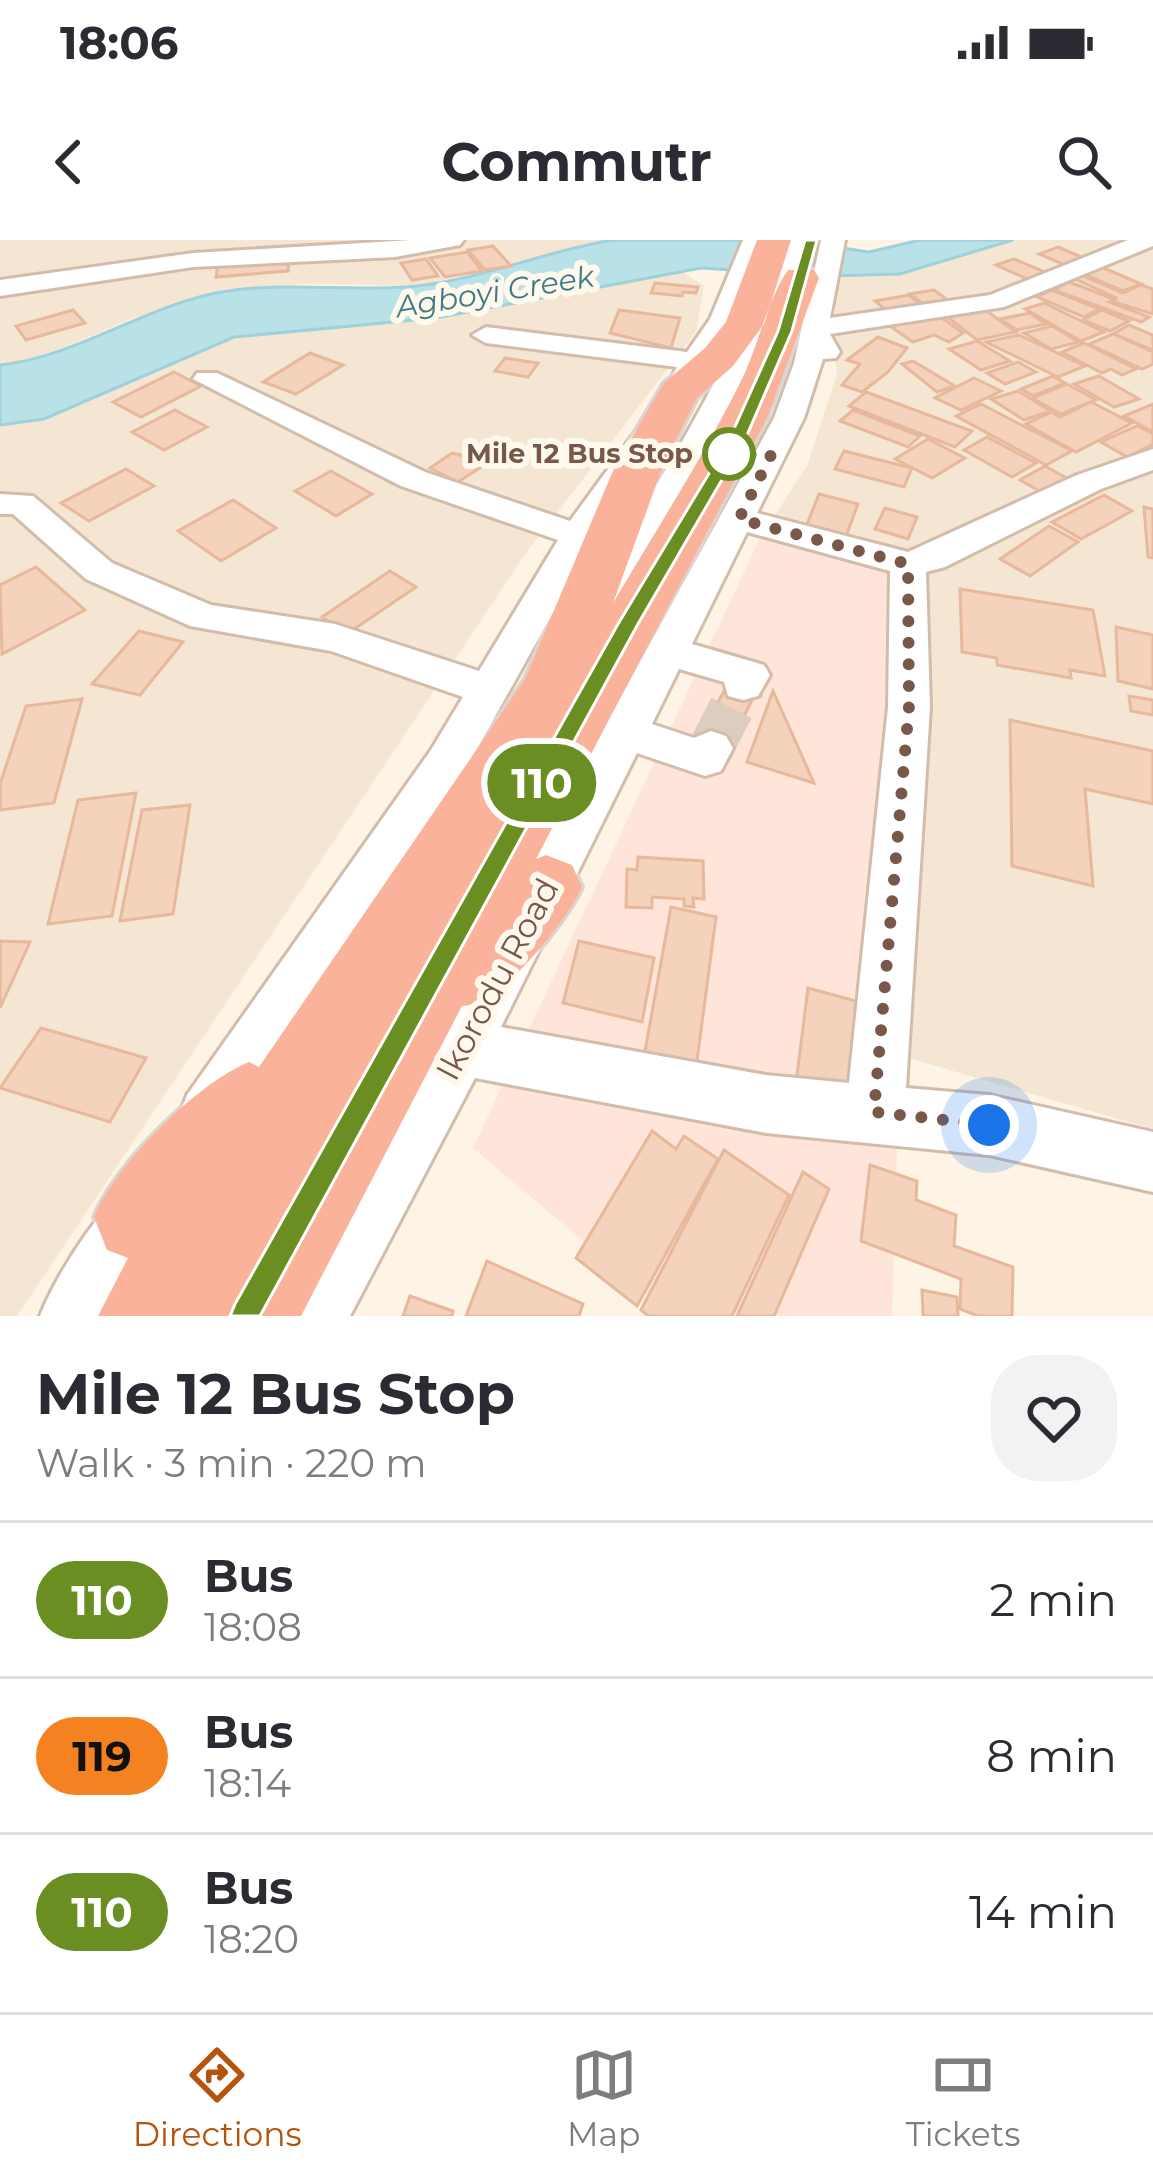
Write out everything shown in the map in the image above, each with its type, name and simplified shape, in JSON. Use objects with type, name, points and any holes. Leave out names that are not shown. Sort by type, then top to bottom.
[{"type":"highway","name":"Ikorodu Road","points":[[147,1316],[405,1029],[521,688],[686,376],[719,357],[788,270]]},
{"type":"highway","name":"Ikorodu Road","points":[[248,1316],[628,624],[742,485],[788,270]]},
{"type":"highway","points":[[140,1217],[405,1029],[546,886]]},
{"type":"street","points":[[0,288],[193,260],[395,250],[452,240]]},
{"type":"street","points":[[0,504],[21,503],[99,571],[204,617],[335,638],[521,688],[705,439],[788,270],[995,302],[1148,240]]},
{"type":"street","points":[[486,335],[686,376]]},
{"type":"street","name":"Ikorodu Road","points":[[73,1316],[447,762],[521,688],[580,536],[686,376]]},
{"type":"street","points":[[207,379],[413,479],[580,536]]},
{"type":"street","points":[[742,485],[908,564],[932,559],[1089,482],[1153,459]]},
{"type":"street","name":"Ikorodu Road","points":[[546,886],[670,652],[742,485]]},
{"type":"street","points":[[874,1112],[909,706],[908,564]]},
{"type":"street","points":[[670,652],[750,675],[743,685]]},
{"type":"street","points":[[627,733],[705,759],[711,748]]},
{"type":"street","points":[[405,1029],[766,1103],[989,1125],[1153,1162]]},
{"type":"street","name":"Ikorodu Road","points":[[314,1316],[405,1029]]},
{"type":"shaded area","points":[[0,240],[613,240],[418,286],[306,284],[217,293],[131,319],[29,362],[0,365]]},
{"type":"shaded area","points":[[1013,240],[1153,240],[1153,1129],[898,1055],[914,575],[760,538],[807,466],[837,374],[832,336],[837,286],[844,276],[900,274]]},
{"type":"shaded area","points":[[683,272],[704,286],[696,332],[523,557],[17,1316],[0,1316],[0,425],[44,419],[234,337],[436,318]]},
{"type":"shaded area","points":[[760,538],[914,574],[892,1316],[672,1316],[473,1148]]},
{"type":"water","name":"Agboyi Creek","points":[[613,240],[789,240],[869,252],[920,240],[1013,240],[900,274],[830,276],[701,268],[436,318],[234,337],[44,419],[0,425],[0,365],[82,343],[189,300],[266,287],[417,286]]},
{"type":"building","points":[[493,246],[511,266],[485,270],[468,250]]},
{"type":"building","points":[[1058,247],[1086,259],[1067,266],[1039,254]]},
{"type":"building","points":[[467,252],[482,271],[445,277],[430,258]]},
{"type":"building","points":[[289,258],[288,271],[216,277],[218,263]]},
{"type":"building","points":[[426,259],[438,276],[412,280],[401,263]]},
{"type":"building","points":[[1014,259],[1052,275],[1034,282],[996,265]]},
{"type":"building","points":[[1099,266],[1141,284],[1123,291],[1081,273]]},
{"type":"building","points":[[1079,274],[1123,293],[1141,285],[1153,289],[1153,314],[1114,302],[1116,298],[1073,278]]},
{"type":"building","points":[[1069,282],[1149,317],[1141,322],[1054,290]]},
{"type":"building","points":[[655,283],[698,287],[696,293],[683,292],[682,296],[651,293]]},
{"type":"building","points":[[934,290],[957,307],[930,309],[910,294]]},
{"type":"building","points":[[1052,290],[1099,309],[1084,317],[1037,297]]},
{"type":"building","points":[[909,295],[926,309],[892,315],[875,301]]},
{"type":"building","points":[[1044,303],[1104,332],[1081,341],[1025,309]]},
{"type":"building","points":[[984,309],[1016,332],[977,340],[946,316]]},
{"type":"building","points":[[73,310],[85,323],[26,340],[16,326]]},
{"type":"building","points":[[619,310],[680,318],[671,348],[610,333]]},
{"type":"building","points":[[1102,310],[1129,321],[1110,331],[1083,320]]},
{"type":"building","points":[[1030,313],[1046,324],[1017,330],[1000,319]]},
{"type":"building","points":[[938,315],[963,333],[949,342],[934,335],[913,342],[887,324]]},
{"type":"building","points":[[1129,325],[1153,335],[1153,350],[1113,334]]},
{"type":"building","points":[[1052,326],[1079,342],[1051,349],[1024,333]]},
{"type":"building","points":[[1113,334],[1153,352],[1153,364],[1142,369],[1089,344]]},
{"type":"building","points":[[1019,335],[1085,366],[1058,377],[986,342]]},
{"type":"building","points":[[878,337],[907,348],[888,372],[862,392],[842,385],[860,364],[847,360]]},
{"type":"building","points":[[977,341],[1010,361],[981,370],[949,349]]},
{"type":"building","points":[[1084,343],[1136,369],[1122,375],[1111,369],[1102,373],[1062,352]]},
{"type":"building","points":[[310,353],[343,365],[296,394],[263,382]]},
{"type":"building","points":[[505,358],[538,363],[528,377],[495,371]]},
{"type":"building","points":[[913,361],[955,386],[937,392],[902,364]]},
{"type":"building","points":[[1018,362],[1036,372],[1005,384],[987,373]]},
{"type":"building","points":[[174,372],[201,386],[141,417],[113,402]]},
{"type":"building","points":[[1053,376],[1065,383],[1033,396],[1021,389]]},
{"type":"building","points":[[1099,376],[1139,399],[1114,407],[1074,384]]},
{"type":"building","points":[[974,378],[1001,391],[961,410],[935,398]]},
{"type":"building","points":[[1067,384],[1096,400],[1061,414],[1032,398]]},
{"type":"building","points":[[1018,391],[1051,411],[1024,420],[991,399]]},
{"type":"building","points":[[866,392],[972,431],[955,447],[849,406]]},
{"type":"building","points":[[1091,402],[1132,423],[1076,452],[1026,424],[1052,412],[1060,417]]},
{"type":"building","points":[[981,404],[1072,451],[1046,465],[956,416]]},
{"type":"building","points":[[1153,404],[1153,432],[1124,416]]},
{"type":"building","points":[[175,410],[207,427],[164,450],[132,432]]},
{"type":"building","points":[[853,410],[920,436],[908,447],[840,421]]},
{"type":"building","points":[[1137,426],[1153,434],[1153,444],[1127,457],[1101,442]]},
{"type":"building","points":[[987,437],[1036,463],[1012,477],[964,450]]},
{"type":"building","points":[[928,439],[965,458],[932,478],[895,459]]},
{"type":"building","points":[[844,451],[912,468],[904,487],[835,469]]},
{"type":"building","points":[[452,453],[489,462],[458,482],[430,468]]},
{"type":"building","points":[[1045,466],[1072,481],[1047,495],[1020,480]]},
{"type":"building","points":[[126,469],[154,486],[89,521],[61,503]]},
{"type":"building","points":[[331,471],[372,494],[336,516],[295,491]]},
{"type":"building","points":[[819,494],[858,504],[845,539],[805,529]]},
{"type":"building","points":[[1104,495],[1132,511],[1081,539],[1052,522]]},
{"type":"building","points":[[233,500],[276,528],[221,561],[178,531]]},
{"type":"building","points":[[1144,507],[1153,509],[1153,558],[1148,557]]},
{"type":"building","points":[[885,508],[917,517],[908,539],[875,529]]},
{"type":"building","points":[[1049,526],[1078,542],[1030,576],[1000,559]]},
{"type":"building","points":[[36,567],[85,610],[2,654],[0,585]]},
{"type":"building","points":[[390,571],[416,587],[347,634],[322,617]]},
{"type":"building","points":[[960,589],[1093,610],[1105,676],[1070,670],[1071,678],[997,665],[997,658],[962,652]]},
{"type":"building","points":[[1116,627],[1153,635],[1153,689],[1118,681]]},
{"type":"building","points":[[139,631],[183,642],[140,695],[92,684]]},
{"type":"building","points":[[730,680],[757,690],[725,754],[696,743]]},
{"type":"building","points":[[773,691],[814,783],[747,762]]},
{"type":"building","points":[[1129,696],[1153,700],[1153,715],[1131,711]]},
{"type":"building","points":[[82,699],[54,803],[0,810],[0,784],[26,706]]},
{"type":"building","points":[[1010,720],[1153,751],[1153,804],[1085,789],[1093,886],[1012,866]]},
{"type":"building","points":[[136,793],[112,916],[48,924],[78,800]]},
{"type":"building","points":[[190,805],[173,914],[120,921],[142,810]]},
{"type":"building","points":[[638,857],[703,861],[704,899],[693,898],[694,907],[684,906],[684,899],[652,897],[652,908],[626,907],[627,869],[637,870]]},
{"type":"building","points":[[671,907],[716,917],[696,1068],[644,1057]]},
{"type":"building","points":[[0,941],[30,942],[0,1008]]},
{"type":"building","points":[[579,941],[654,958],[642,1022],[563,1003]]},
{"type":"building","points":[[808,988],[856,1001],[847,1097],[796,1083]]},
{"type":"building","points":[[41,1028],[146,1058],[110,1122],[0,1088]]},
{"type":"building","points":[[652,1131],[676,1149],[684,1136],[718,1159],[637,1306],[576,1258]]},
{"type":"building","points":[[724,1150],[789,1195],[732,1316],[648,1316],[641,1310]]},
{"type":"building","points":[[870,1165],[917,1181],[916,1200],[956,1215],[954,1246],[1013,1267],[1012,1316],[978,1316],[960,1309],[961,1279],[861,1241]]},
{"type":"building","points":[[803,1172],[829,1189],[774,1316],[737,1316]]},
{"type":"building","points":[[487,1261],[583,1304],[579,1316],[466,1316]]},
{"type":"building","points":[[922,1290],[957,1297],[958,1316],[923,1316]]},
{"type":"building","points":[[410,1296],[453,1311],[452,1316],[403,1316]]},
{"type":"tunnel","points":[[711,748],[743,685]]},
{"type":"bus line","name":"110","points":[[248,1316],[628,624],[736,442],[785,331],[811,240]]},
{"type":"place","name":"Mile 12 Bus Stop","points":[[729,454]]},
{"type":"route","points":[[729,454],[771,455],[739,519],[908,564],[909,706],[874,1112],[989,1125]]}]
